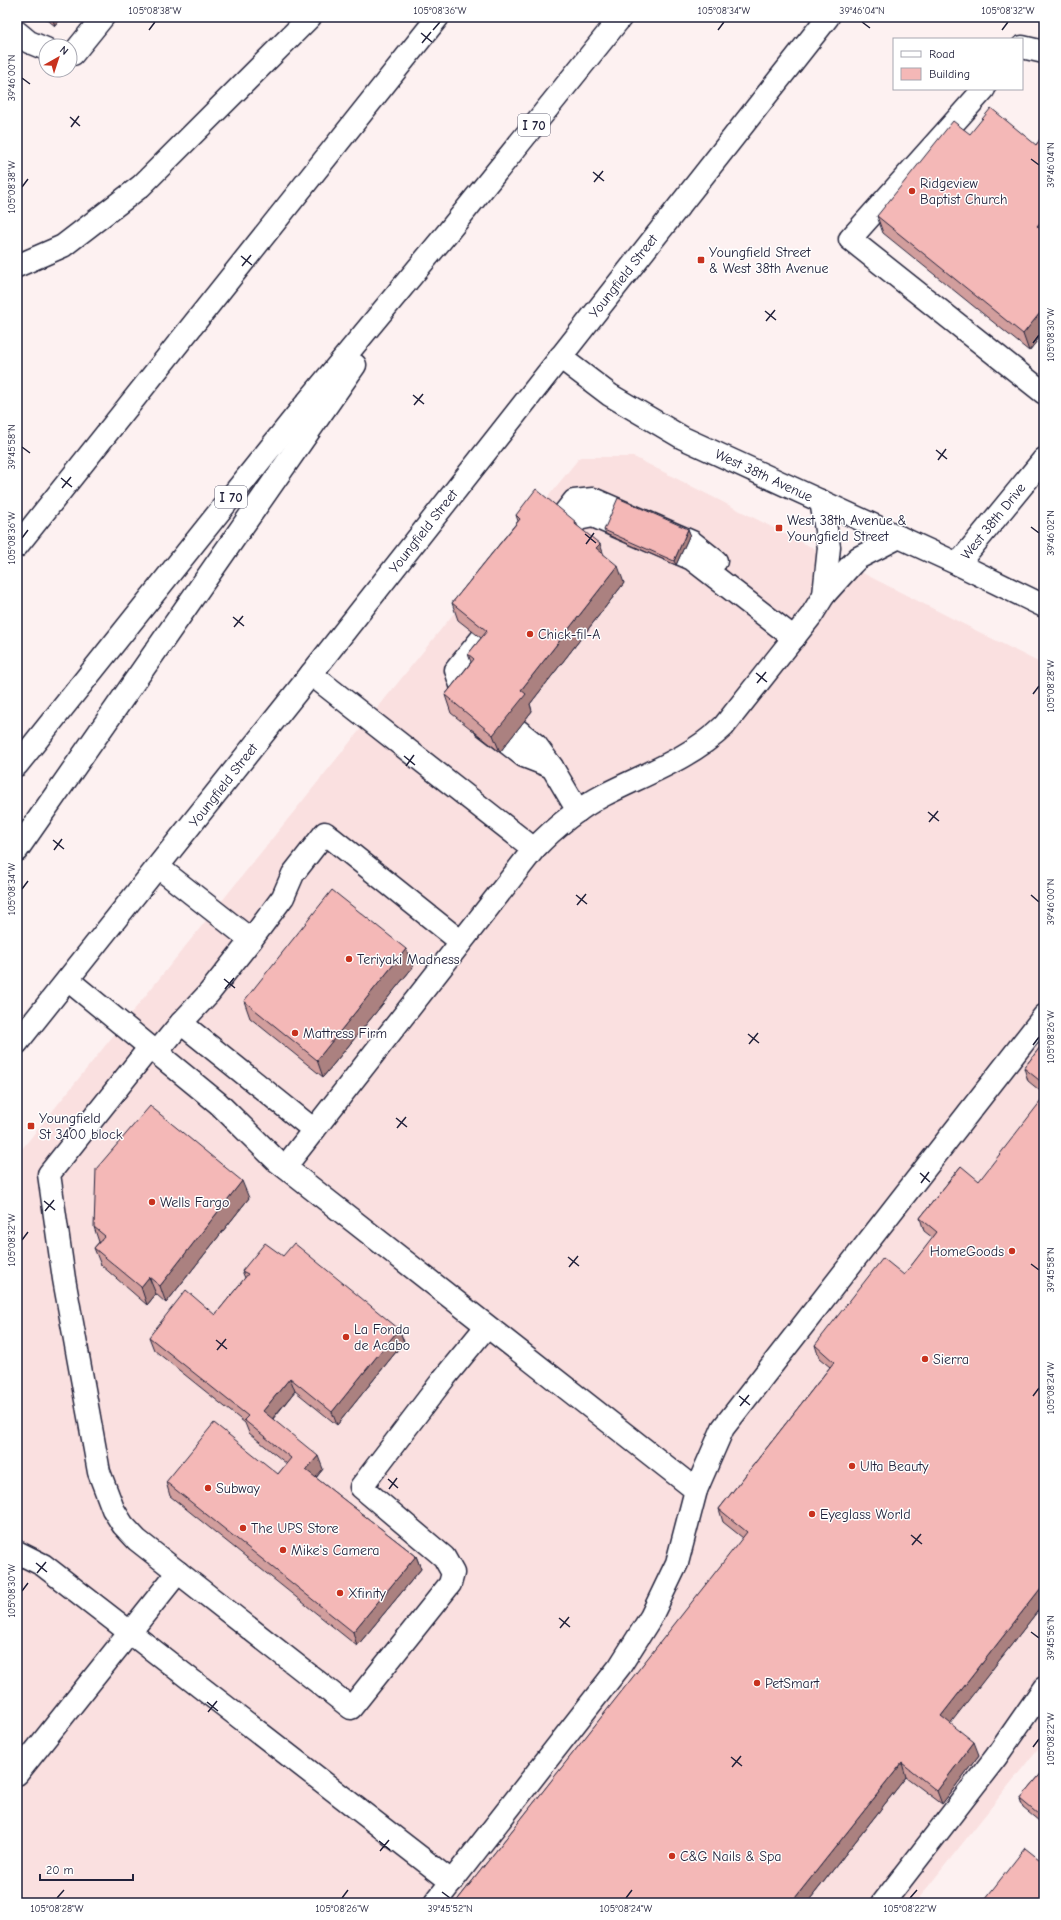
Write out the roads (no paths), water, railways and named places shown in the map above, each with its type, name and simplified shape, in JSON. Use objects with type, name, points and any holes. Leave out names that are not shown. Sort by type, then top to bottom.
[{"type":"main road","points":[[78,46],[103,17]]},
{"type":"main road","points":[[17,266],[63,246],[141,186],[310,17]]},
{"type":"main road","points":[[17,546],[438,17]]},
{"type":"main road","name":"I 70","points":[[17,765],[299,412],[448,232],[621,17]]},
{"type":"main road","name":"Youngfield Street","points":[[17,1043],[311,674],[828,17]]},
{"type":"main road","points":[[17,32],[29,42],[38,46]]},
{"type":"main road","points":[[1023,47],[1044,52]]},
{"type":"main road","points":[[983,90],[850,239],[1044,393]]},
{"type":"main road","points":[[17,850],[448,232]]},
{"type":"main road","name":"West 38th Avenue","points":[[560,357],[630,408],[683,438],[958,564],[1044,606]]},
{"type":"main road","name":"West 38th Drive","points":[[958,564],[1044,459]]},
{"type":"main road","points":[[542,553],[574,501],[593,499],[692,542],[726,569],[736,593],[794,638]]},
{"type":"main road","points":[[821,501],[829,547],[824,595]]},
{"type":"main road","points":[[286,1167],[460,941],[534,848],[554,829],[578,811],[603,796],[647,775],[708,741],[724,726],[811,616],[824,595],[858,558],[899,537]]},
{"type":"main road","points":[[493,615],[442,670],[450,697],[524,756],[552,766],[578,811]]},
{"type":"main road","points":[[311,674],[534,848]]},
{"type":"main road","points":[[460,941],[325,833],[293,874],[283,897],[251,940],[209,992],[181,1023],[153,1050],[50,1174],[64,1279],[99,1472],[113,1509],[137,1540],[351,1708],[450,1584],[453,1573],[444,1557],[361,1487],[445,1377],[486,1327]]},
{"type":"main road","points":[[158,867],[251,940]]},
{"type":"main road","points":[[68,980],[218,1103],[286,1167],[486,1327],[696,1490]]},
{"type":"main road","points":[[435,1903],[616,1672],[651,1617],[677,1563],[696,1490],[723,1428],[1044,1016]]},
{"type":"main road","points":[[181,1023],[314,1130]]},
{"type":"main road","points":[[17,1536],[42,1565]]},
{"type":"main road","points":[[17,1552],[42,1565],[452,1882]]},
{"type":"main road","points":[[17,1774],[131,1633],[178,1572]]},
{"type":"main road","points":[[883,1903],[996,1757],[1044,1688]]},
{"type":"place","name":"Ridgeview Baptist Church","points":[[912,191]]},
{"type":"place","name":"Youngfield Street & West 38th Avenue","points":[[701,260]]},
{"type":"place","name":"West 38th Avenue & Youngfield Street","points":[[779,528]]},
{"type":"place","name":"Chick-fil-A","points":[[530,634]]},
{"type":"place","name":"Teriyaki Madness","points":[[349,959]]},
{"type":"place","name":"Mattress Firm","points":[[295,1033]]},
{"type":"place","name":"Youngfield St 3400 block","points":[[31,1126]]},
{"type":"place","name":"Wells Fargo","points":[[152,1202]]},
{"type":"place","name":"HomeGoods","points":[[1012,1251]]},
{"type":"place","name":"La Fonda de Acabo","points":[[346,1337]]},
{"type":"place","name":"Sierra","points":[[925,1359]]},
{"type":"place","name":"Ulta Beauty","points":[[852,1466]]},
{"type":"place","name":"Subway","points":[[208,1488]]},
{"type":"place","name":"Eyeglass World","points":[[812,1514]]},
{"type":"place","name":"The UPS Store","points":[[243,1528]]},
{"type":"place","name":"Mike's Camera","points":[[283,1550]]},
{"type":"place","name":"Xfinity","points":[[340,1593]]},
{"type":"place","name":"PetSmart","points":[[757,1683]]},
{"type":"place","name":"C&G Nails & Spa","points":[[672,1856]]}]
